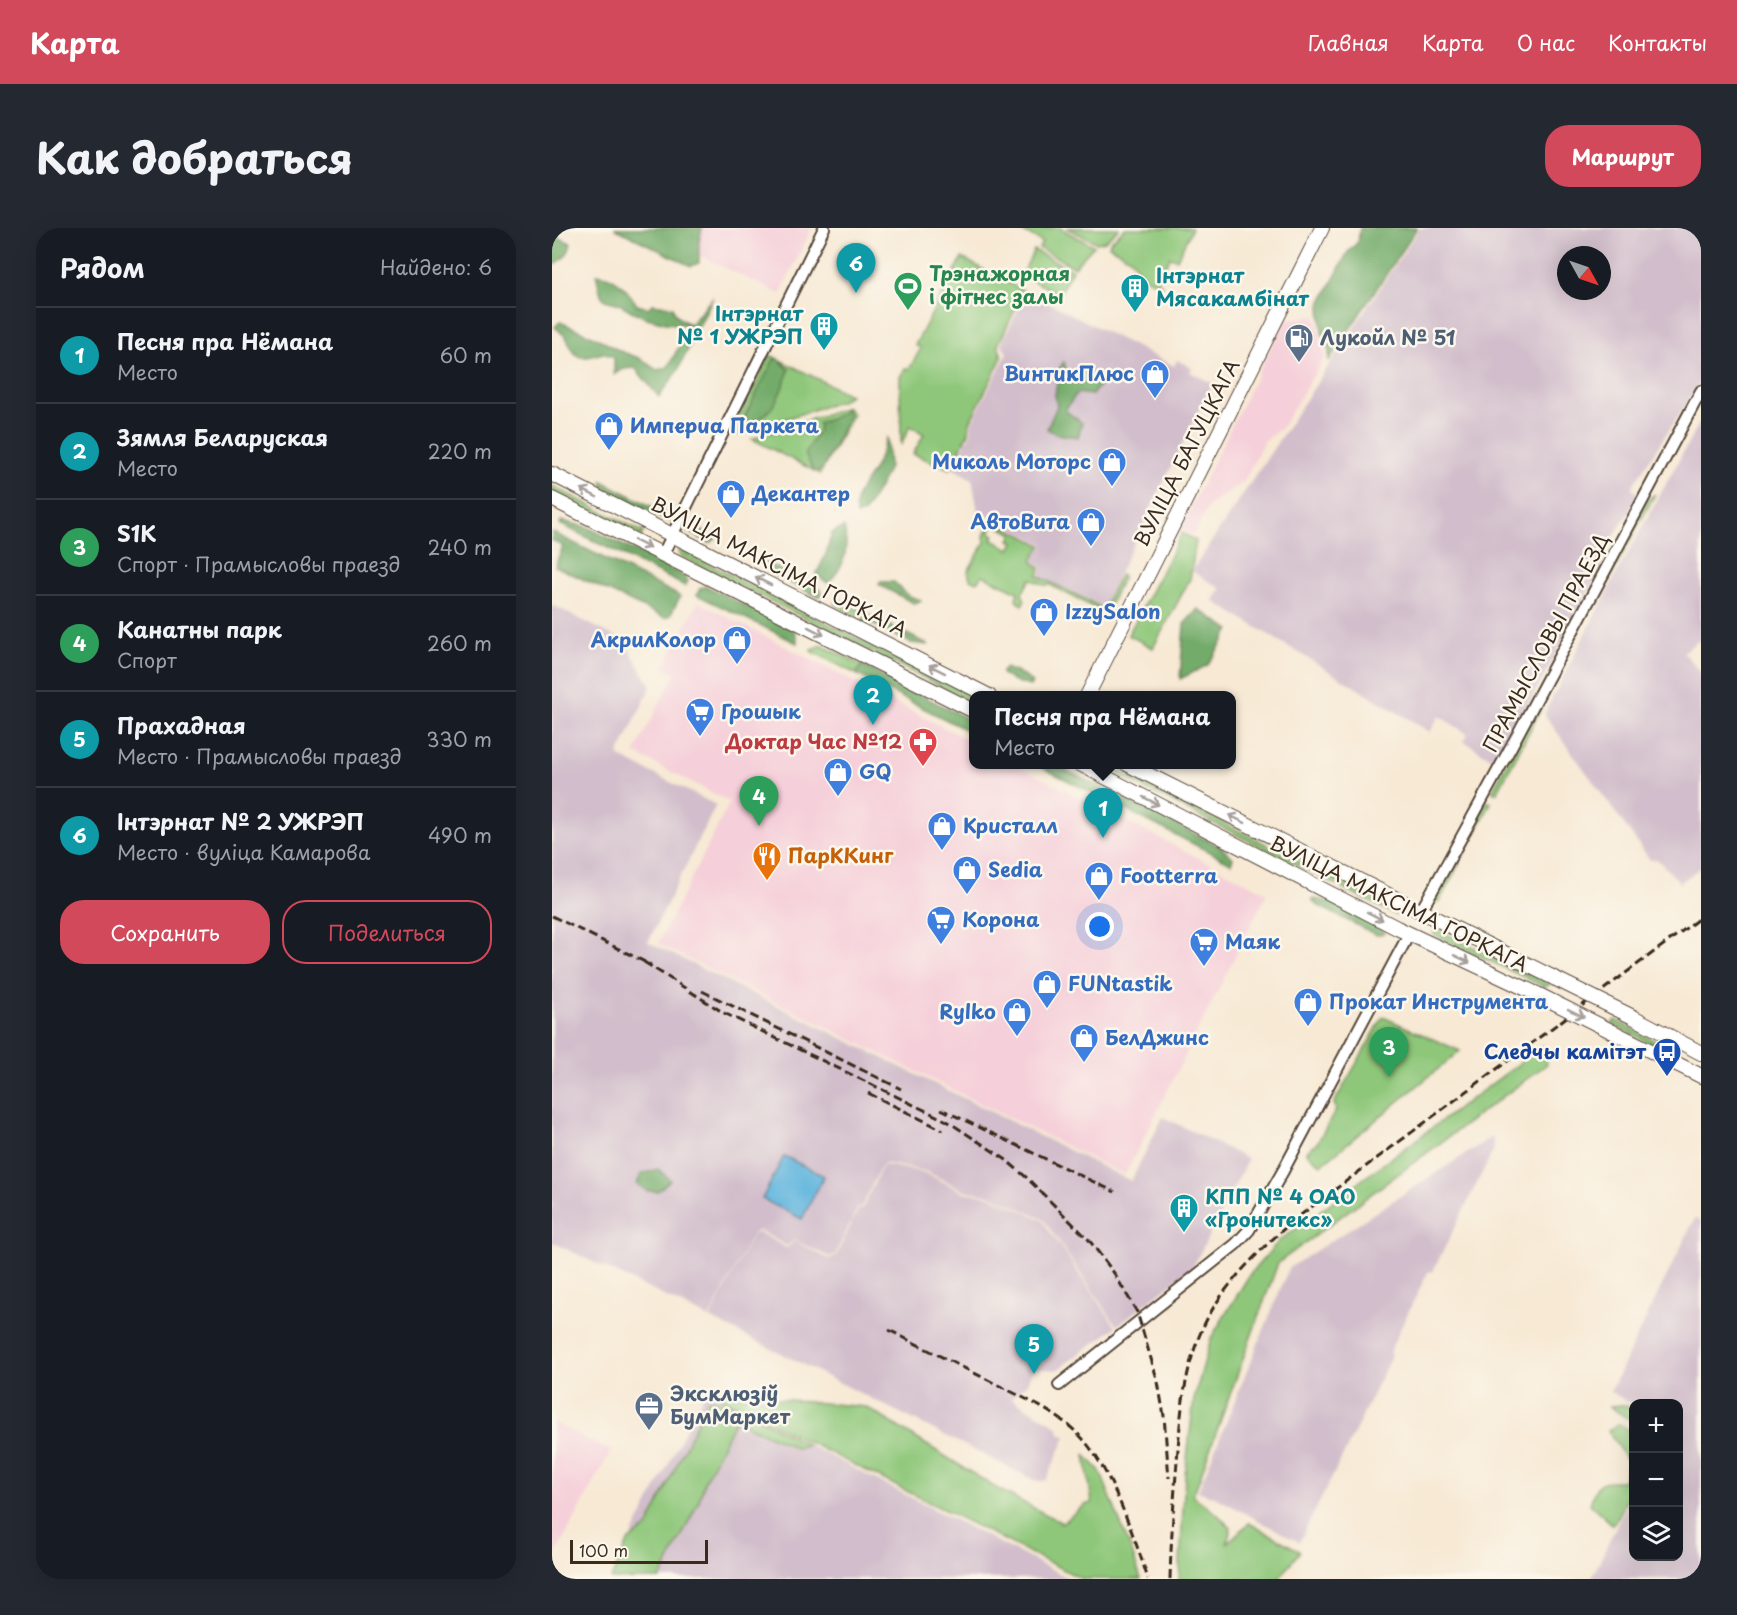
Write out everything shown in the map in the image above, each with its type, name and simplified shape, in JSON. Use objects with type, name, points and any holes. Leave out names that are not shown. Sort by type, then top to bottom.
[{"type":"main road","name":"ВУЛІЦА БАГУЦКАГА","points":[[1090,691],[1322,228]]},
{"type":"main road","name":"ВУЛІЦА МАКСІМА ГОРКАГА","points":[[552,474],[979,691]]},
{"type":"main road","name":"ВУЛІЦА МАКСІМА ГОРКАГА","points":[[552,499],[969,708]]},
{"type":"main road","name":"ВУЛІЦА МАКСІМА ГОРКАГА","points":[[1088,769],[1409,934],[1537,994],[1701,1076]]},
{"type":"main road","name":"ВУЛІЦА МАКСІМА ГОРКАГА","points":[[1135,769],[1701,1053]]},
{"type":"street","points":[[663,554],[824,228]]},
{"type":"street","name":"ПРАМЫСЛОВЫ ПРАЕЗД","points":[[1421,911],[1701,391]]},
{"type":"street","points":[[1059,1385],[1236,1244],[1249,1230],[1297,1146],[1409,934]]},
{"type":"shaded area","points":[[698,228],[812,228],[780,294],[697,254]]},
{"type":"shaded area","points":[[1420,228],[1701,228],[1701,355],[1697,361],[1701,364],[1701,381],[1631,488],[1640,495],[1599,560],[1604,564],[1530,702],[1494,760],[1464,741],[1468,734],[1439,716],[1430,732],[1213,601],[1221,589],[1192,571]]},
{"type":"shaded area","points":[[1027,292],[1174,366],[1177,360],[1192,368],[1190,372],[1212,383],[1103,606],[1040,576],[1042,567],[1033,561],[1043,544],[978,511],[972,479],[952,468],[971,433],[972,422],[1007,353],[1001,344]]},
{"type":"shaded area","points":[[1316,316],[1325,357],[1281,428],[1264,441],[1244,481],[1209,505],[1194,535],[1180,529],[1285,319]]},
{"type":"shaded area","points":[[1701,420],[1701,639],[1683,652],[1701,673],[1701,867],[1680,883],[1657,859],[1650,860],[1544,714],[1617,573]]},
{"type":"shaded area","name":"Корона","points":[[698,602],[969,740],[969,769],[1024,769],[1267,893],[1125,1175],[658,944],[730,802],[634,753],[675,674],[664,667]]},
{"type":"shaded area","points":[[552,605],[624,641],[651,686],[618,756],[716,805],[648,942],[1131,1181],[1163,1117],[1248,1159],[1193,1267],[1117,1326],[1043,1219],[991,1195],[964,1190],[925,1171],[885,1163],[880,1168],[862,1206],[857,1209],[835,1255],[829,1257],[794,1240],[787,1246],[758,1230],[753,1234],[709,1318],[552,1242]]},
{"type":"shaded area","points":[[1492,1137],[1494,1149],[1433,1271],[1428,1272],[1417,1294],[1392,1346],[1390,1358],[1299,1542],[1215,1497],[1198,1491],[1289,1268]]},
{"type":"shaded area","points":[[886,1165],[923,1172],[964,1192],[990,1196],[1042,1220],[1116,1327],[1057,1370],[1034,1368],[1026,1385],[1011,1398],[1057,1426],[1060,1433],[1066,1437],[1046,1480],[1038,1482],[710,1318],[753,1235],[758,1232],[787,1248],[794,1241],[829,1259],[836,1256],[858,1210],[863,1207],[881,1169]]},
{"type":"shaded area","points":[[1695,1218],[1701,1221],[1701,1579],[1591,1579],[1629,1500],[1629,1561],[1683,1561],[1683,1399],[1629,1399],[1629,1402],[1610,1392]]},
{"type":"shaded area","points":[[705,1392],[1070,1579],[610,1579]]},
{"type":"shaded area","points":[[552,1422],[611,1451],[552,1561]]},
{"type":"green space","points":[[614,228],[702,228],[699,263],[691,266]]},
{"type":"green space","points":[[1016,228],[1060,228],[1094,246],[1074,267],[1039,248],[1042,242]]},
{"type":"green space","points":[[1067,228],[1119,228],[1105,241],[1097,243]]},
{"type":"green space","points":[[1125,228],[1192,228],[1177,259],[1170,257],[1158,279],[1162,286],[1145,278],[1130,258],[1109,246],[1110,242]]},
{"type":"green space","points":[[1360,228],[1417,228],[1329,360],[1329,348],[1322,333],[1320,305],[1348,252],[1358,242]]},
{"type":"green space","points":[[552,235],[571,243],[569,251],[552,266]]},
{"type":"green space","points":[[1034,250],[1072,270],[1059,294],[1022,275]]},
{"type":"green space","points":[[962,258],[1024,291],[998,345],[1002,357],[950,469],[913,454],[924,434],[910,426],[901,445],[900,377],[905,368],[909,369],[921,348],[915,345]]},
{"type":"green space","points":[[596,274],[615,280],[637,305],[648,308],[653,304],[673,307],[679,318],[691,324],[713,297],[678,370],[659,397],[635,368],[624,369],[614,374],[614,357],[603,353],[580,357],[574,353],[566,337],[555,327],[560,322],[639,358],[657,370],[668,367],[688,330],[688,325],[647,318],[620,304],[605,300],[601,295]]},
{"type":"green space","points":[[770,355],[850,395],[841,401],[736,435],[731,433]]},
{"type":"green space","points":[[774,359],[780,360],[789,370],[778,398],[767,413],[760,418],[741,424]]},
{"type":"green space","points":[[1064,362],[1067,374],[1084,371],[1101,383],[1092,395],[1077,393],[1065,410],[1082,423],[1078,437],[1057,434],[1047,429],[1057,406],[1055,395],[1060,367]]},
{"type":"green space","points":[[847,407],[853,414],[820,474],[752,439]]},
{"type":"green space","points":[[846,408],[849,415],[823,469],[814,472],[805,454],[819,429],[818,423],[837,416]]},
{"type":"green space","points":[[887,437],[889,467],[864,513],[856,515],[857,496],[877,463]]},
{"type":"green space","points":[[602,481],[672,517],[671,520],[667,521],[603,489]]},
{"type":"green space","points":[[552,486],[643,532],[641,537],[552,493]]},
{"type":"green space","points":[[1655,494],[1607,584],[1604,580],[1647,500]]},
{"type":"green space","points":[[990,519],[1041,545],[1032,561],[1040,568],[1038,576],[1103,608],[1120,575],[1123,576],[1106,614],[1050,585],[1030,579],[1022,594],[1025,600],[1022,605],[1017,602],[1018,592],[982,575],[977,582],[970,579],[968,571],[985,542],[984,536]],"holes":[[[994,524],[1013,534],[1010,540],[1014,542],[1010,549],[992,540],[994,535],[989,532]]]},
{"type":"green space","points":[[561,521],[587,527],[684,576],[688,581],[685,586],[560,524]]},
{"type":"green space","points":[[688,524],[716,538],[710,543],[688,532],[686,528]]},
{"type":"green space","points":[[844,527],[846,550],[842,564],[828,583],[816,575],[826,554],[832,533]]},
{"type":"green space","points":[[552,532],[678,595],[680,597],[670,616],[665,618],[555,566],[563,546],[552,540]]},
{"type":"green space","points":[[1182,533],[1196,541],[1190,579],[1153,648],[1128,635]]},
{"type":"green space","points":[[681,550],[969,694],[969,700],[679,555],[678,551]]},
{"type":"green space","points":[[765,562],[821,590],[822,594],[818,597],[770,573],[764,566]]},
{"type":"green space","points":[[880,582],[894,582],[909,596],[921,600],[915,604],[879,585]]},
{"type":"green space","points":[[706,586],[794,630],[797,643],[697,595],[700,588]]},
{"type":"green space","points":[[838,599],[878,620],[874,625],[837,606],[835,604]]},
{"type":"green space","points":[[1198,609],[1230,630],[1208,665],[1180,679],[1184,624]]},
{"type":"green space","points":[[878,620],[929,645],[911,643],[874,625]]},
{"type":"green space","points":[[821,645],[862,665],[856,674],[811,651]]},
{"type":"green space","points":[[862,665],[969,719],[969,731],[856,674]]},
{"type":"green space","points":[[1005,668],[1023,675],[1032,683],[1030,686],[1013,681],[1002,674]]},
{"type":"green space","points":[[1543,705],[1497,793],[1492,791],[1536,707]]},
{"type":"green space","points":[[1045,769],[1063,769],[1221,847],[1233,858],[1231,863]]},
{"type":"green space","points":[[1106,769],[1115,769],[1398,910],[1396,915]]},
{"type":"green space","points":[[1486,801],[1491,803],[1439,902],[1433,900]]},
{"type":"green space","points":[[1312,900],[1327,901],[1383,929],[1385,933],[1376,935],[1315,904]]},
{"type":"green space","points":[[1436,929],[1550,984],[1545,987],[1433,934]]},
{"type":"green space","points":[[1383,1017],[1460,1051],[1321,1165],[1306,1152],[1317,1143],[1336,1110],[1334,1103]]},
{"type":"green space","points":[[1615,1020],[1701,1065],[1701,1070],[1612,1024]]},
{"type":"green space","points":[[1543,1046],[1547,1064],[1278,1263],[1193,1496],[1231,1528],[1227,1543],[1249,1523],[1300,1551],[1279,1579],[1179,1579],[1185,1475],[1194,1399],[1211,1338],[1250,1274],[1279,1241]]},
{"type":"green space","points":[[658,1169],[670,1180],[658,1191],[647,1191],[637,1184],[641,1174]]},
{"type":"green space","points":[[711,1393],[866,1407],[996,1488],[1062,1523],[1085,1505],[1092,1503],[1085,1455],[1100,1471],[1141,1579],[1082,1579]]},
{"type":"green space","points":[[708,1399],[728,1403],[808,1445],[796,1448],[735,1420],[705,1480],[699,1501],[660,1579],[611,1579],[629,1540],[647,1528]]},
{"type":"green space","points":[[1609,1406],[1629,1407],[1629,1419]]},
{"type":"green space","points":[[1619,1424],[1629,1430],[1629,1494],[1618,1518],[1612,1524],[1590,1504],[1600,1483],[1623,1481],[1628,1463],[1608,1430]]},
{"type":"water","points":[[784,1156],[824,1176],[802,1219],[762,1199]]},
{"type":"railway","points":[[552,916],[651,965]]},
{"type":"railway","points":[[1170,1579],[1178,1442],[1188,1371],[1207,1319],[1235,1278],[1294,1220],[1701,917]]},
{"type":"railway","points":[[644,962],[724,1013],[947,1121],[1005,1159],[1027,1178],[1089,1240],[1114,1273],[1137,1312],[1158,1382],[1164,1416],[1169,1478]]},
{"type":"railway","points":[[702,991],[901,1089]]},
{"type":"railway","points":[[868,1093],[943,1130]]},
{"type":"railway","points":[[941,1109],[1115,1192]]},
{"type":"railway","points":[[889,1330],[1040,1406],[1073,1429],[1093,1452],[1103,1468],[1129,1524],[1148,1579]]},
{"type":"place","name":"Інтэрнат № 2 УЖРЭП","points":[[856,293]]},
{"type":"place","name":"Трэнажорная і фітнес залы","points":[[908,312]]},
{"type":"place","name":"Інтэрнат Мясакамбінат","points":[[1135,314]]},
{"type":"place","name":"Інтэрнат № 1 УЖРЭП","points":[[824,352]]},
{"type":"place","name":"Лукойл № 51","points":[[1299,364]]},
{"type":"place","name":"ВинтикПлюс","points":[[1155,400]]},
{"type":"place","name":"Империа Паркета","points":[[609,452]]},
{"type":"place","name":"Миколь Моторс","points":[[1112,488]]},
{"type":"place","name":"Декантер","points":[[731,520]]},
{"type":"place","name":"АвтоВита","points":[[1091,548]]},
{"type":"place","name":"IzzySalon","points":[[1044,638]]},
{"type":"place","name":"АкрилКолор","points":[[737,666]]},
{"type":"place","name":"Зямля Беларуская","points":[[873,725]]},
{"type":"place","name":"Грошык","points":[[700,738]]},
{"type":"place","name":"Доктар Час №12","points":[[923,768]]},
{"type":"place","name":"GQ","points":[[838,798]]},
{"type":"place","name":"Канатны парк","points":[[759,826]]},
{"type":"place","name":"Песня пра Нёмана","points":[[1103,838]]},
{"type":"place","name":"Кристалл","points":[[942,852]]},
{"type":"place","name":"ПарККинг","points":[[767,882]]},
{"type":"place","name":"Sedia","points":[[967,896]]},
{"type":"place","name":"Footterra","points":[[1099,902]]},
{"type":"place","name":"Корона","points":[[941,946]]},
{"type":"place","name":"Маяк","points":[[1204,968]]},
{"type":"place","name":"FUNtastik","points":[[1047,1010]]},
{"type":"place","name":"Прокат Инструмента","points":[[1308,1028]]},
{"type":"place","name":"Rylko","points":[[1017,1038]]},
{"type":"place","name":"БелДжинс","points":[[1084,1064]]},
{"type":"place","name":"S1K","points":[[1389,1077]]},
{"type":"place","name":"Следчы камітэт","points":[[1667,1078]]},
{"type":"place","name":"КПП № 4 ОАО «Гронитекс»","points":[[1184,1234]]},
{"type":"place","name":"Прахадная","points":[[1034,1374]]},
{"type":"place","name":"Эксклюзіў БумМаркет","points":[[649,1432]]}]
